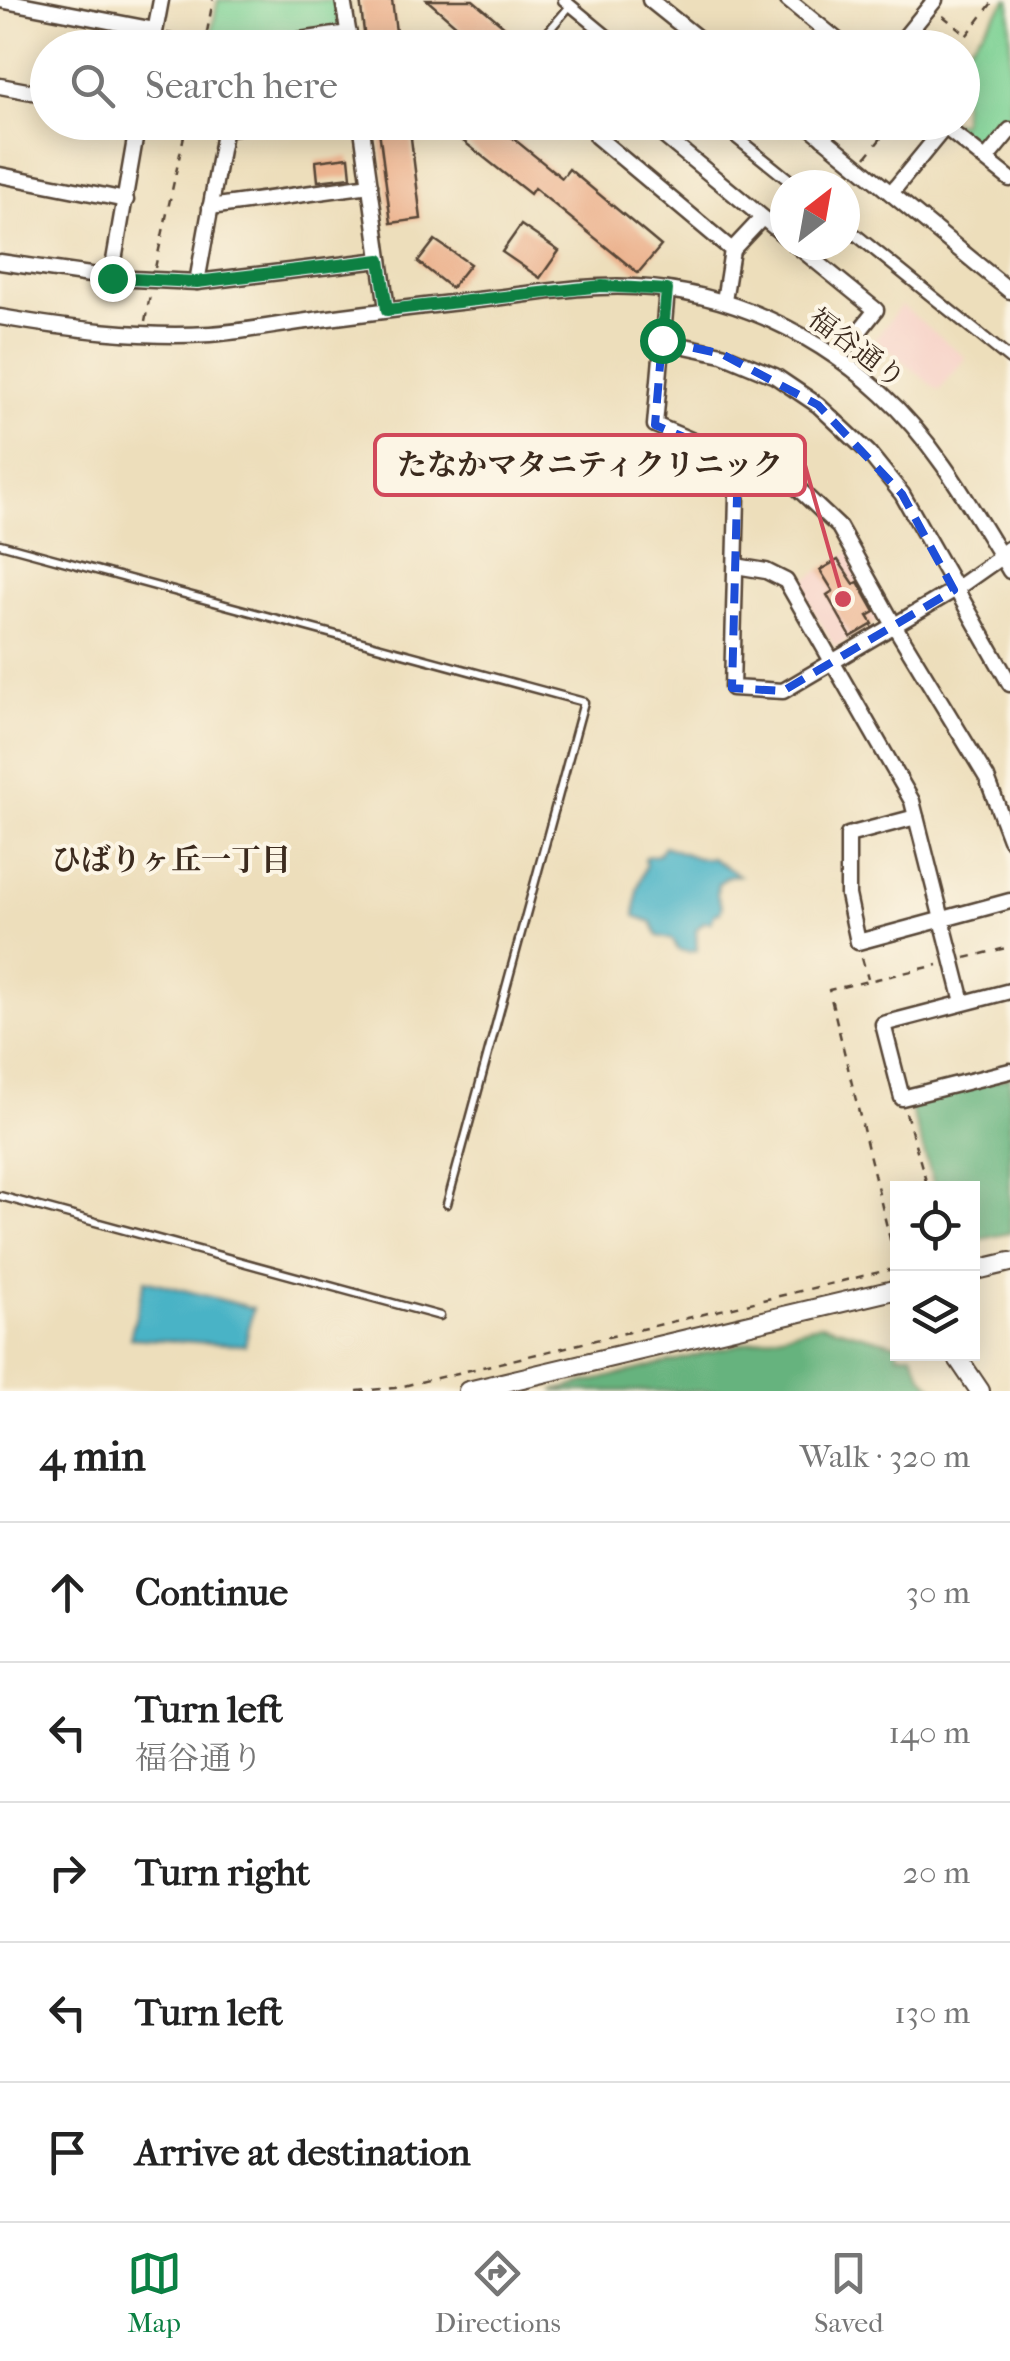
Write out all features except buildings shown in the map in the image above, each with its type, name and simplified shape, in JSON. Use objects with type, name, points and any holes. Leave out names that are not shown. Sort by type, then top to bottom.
[{"type":"street","points":[[0,0],[156,30],[161,0]]},
{"type":"street","points":[[342,0],[348,30]]},
{"type":"street","points":[[650,0],[688,30]]},
{"type":"street","points":[[788,0],[825,30]]},
{"type":"street","points":[[909,30],[930,2]]},
{"type":"street","points":[[567,3],[600,30]]},
{"type":"street","points":[[0,86],[30,92]]},
{"type":"street","points":[[986,159],[1010,130]]},
{"type":"street","points":[[112,278],[135,140]]},
{"type":"street","points":[[197,282],[222,140]]},
{"type":"street","points":[[364,140],[387,310]]},
{"type":"street","points":[[601,140],[732,250]]},
{"type":"street","points":[[669,140],[770,224]]},
{"type":"street","points":[[740,140],[777,170]]},
{"type":"street","points":[[825,140],[1010,290]]},
{"type":"street","points":[[891,193],[934,140]]},
{"type":"street","points":[[962,140],[1010,179]]},
{"type":"street","points":[[0,175],[126,200]]},
{"type":"street","points":[[210,207],[370,185]]},
{"type":"street","points":[[724,301],[732,250],[762,218]]},
{"type":"street","points":[[860,238],[1010,359]]},
{"type":"street","points":[[0,262],[112,278],[197,282],[380,260]]},
{"type":"street","points":[[814,260],[876,310],[838,358]]},
{"type":"street","name":"福谷通り","points":[[0,316],[62,328],[142,336],[213,334],[602,286],[667,290],[724,301],[789,327],[838,358],[913,426],[1007,559]]},
{"type":"street","points":[[667,290],[655,425],[791,482],[818,504],[846,538],[987,778],[1010,838]]},
{"type":"street","points":[[662,340],[722,354],[775,376],[818,405],[868,452],[902,494],[1010,684]]},
{"type":"street","points":[[738,459],[732,688],[782,691],[1007,559]]},
{"type":"street","points":[[736,566],[766,571],[786,581],[908,792],[963,1002]]},
{"type":"street","points":[[916,817],[848,836],[848,894],[858,942],[1010,901]]},
{"type":"street","points":[[1010,991],[882,1024],[902,1098],[1010,1071]]},
{"type":"street","points":[[976,1271],[1010,1262]]},
{"type":"street","points":[[468,1391],[890,1291]]},
{"type":"street","points":[[960,1361],[980,1391]]},
{"type":"lane","points":[[547,30],[567,3]]},
{"type":"lane","points":[[0,544],[584,702],[447,1204]]},
{"type":"lane","points":[[0,1196],[440,1316]]},
{"type":"path","points":[[207,30],[212,0]]},
{"type":"path","points":[[972,30],[994,0]]},
{"type":"path","points":[[930,2],[962,30]]},
{"type":"path","points":[[142,336],[183,140]]},
{"type":"path","points":[[858,167],[880,140]]},
{"type":"path","points":[[858,942],[868,981]]},
{"type":"path","points":[[897,1271],[829,990],[1010,947]]},
{"type":"path","points":[[902,1098],[926,1181]]},
{"type":"path","points":[[356,1391],[395,1388],[891,1271]]},
{"type":"highlighted area","points":[[662,341],[722,354],[818,405],[902,494],[954,590],[783,691],[732,688],[738,459],[655,425]]},
{"type":"shaded area","points":[[901,305],[966,358],[939,391],[875,339]]},
{"type":"shaded area","points":[[850,552],[889,613],[835,648],[798,584]]},
{"type":"green space","points":[[218,0],[346,0],[350,28],[337,30],[212,30]]},
{"type":"green space","points":[[1010,0],[1010,118],[985,151],[971,140],[980,140],[980,33]]},
{"type":"green space","points":[[1010,1077],[1010,1233],[980,1239],[980,1181],[933,1181],[909,1103]]},
{"type":"green space","points":[[821,1324],[890,1342],[890,1361],[915,1361],[937,1391],[553,1391]]},
{"type":"water","points":[[664,846],[697,858],[711,858],[739,875],[728,876],[718,884],[722,907],[711,922],[703,922],[696,930],[697,950],[678,950],[673,940],[658,936],[652,922],[635,916],[644,861],[658,855]]},
{"type":"water","points":[[145,1280],[253,1308],[245,1345],[130,1338]]},
{"type":"place","name":"たなかマタニティクリニック","points":[[843,599]]},
{"type":"district","name":"ひばりヶ丘一丁目","points":[[171,860]]},
{"type":"route","points":[[112,278],[197,282],[380,260],[387,310],[602,286],[667,290],[662,340]]}]
